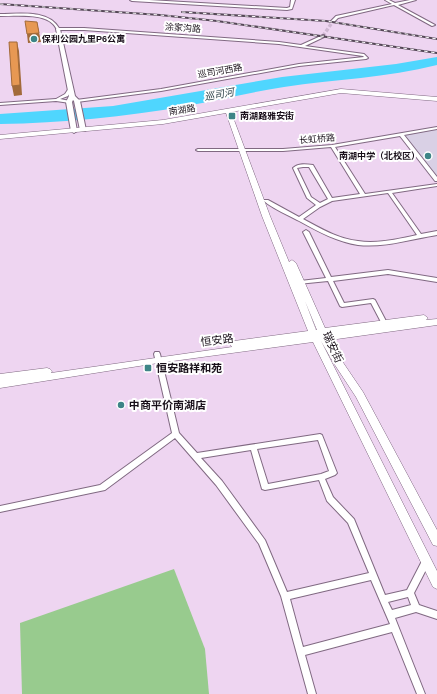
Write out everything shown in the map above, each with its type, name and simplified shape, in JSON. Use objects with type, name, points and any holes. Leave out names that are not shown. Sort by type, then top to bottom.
[{"type":"main road","name":"南湖路","points":[[0,138],[163,122],[342,91],[437,99]]},
{"type":"main road","name":"瑞安街","points":[[230,111],[244,150],[319,336],[437,584]]},
{"type":"main road","name":"瑞安街","points":[[244,150],[300,283],[319,336],[360,395],[437,542]]},
{"type":"main road","name":"恒安路","points":[[319,336],[384,323],[437,316]]},
{"type":"main road","name":"恒安路","points":[[0,378],[437,322]]},
{"type":"main road","name":"恒安路","points":[[0,384],[158,357]]},
{"type":"street","points":[[132,0],[287,9],[291,8],[293,0]]},
{"type":"street","points":[[387,0],[433,25]]},
{"type":"street","points":[[333,21],[337,16],[414,0]]},
{"type":"street","points":[[0,15],[43,17],[52,21],[58,29],[70,89],[72,96],[77,101],[83,130]]},
{"type":"street","name":"涂家沟路","points":[[58,29],[99,30],[302,45],[364,55],[366,58]]},
{"type":"street","points":[[302,45],[323,36]]},
{"type":"street","name":"巡司河西路","points":[[77,101],[161,90],[299,65],[366,58]]},
{"type":"street","points":[[56,100],[67,95],[70,89]]},
{"type":"street","points":[[72,96],[69,102],[74,131]]},
{"type":"street","points":[[0,104],[56,100],[69,102]]},
{"type":"street","name":"长虹桥路","points":[[198,150],[283,150],[332,146],[437,128]]},
{"type":"street","points":[[402,135],[437,180]]},
{"type":"street","points":[[332,146],[363,195]]},
{"type":"street","points":[[320,205],[310,198],[295,168],[296,167],[306,165],[311,166],[331,200]]},
{"type":"street","points":[[300,219],[320,205],[331,200],[437,185]]},
{"type":"street","points":[[389,192],[420,236]]},
{"type":"street","points":[[266,201],[342,240],[356,243],[368,244],[437,233]]},
{"type":"street","points":[[306,232],[342,305],[372,300],[384,323]]},
{"type":"street","points":[[300,283],[388,272],[437,280]]},
{"type":"street","points":[[158,357],[176,434],[219,483],[262,542],[285,596],[312,694]]},
{"type":"street","points":[[0,509],[102,488],[176,434]]},
{"type":"street","points":[[196,456],[254,447],[320,437],[333,473],[321,477],[266,487],[254,447]]},
{"type":"street","points":[[321,477],[330,499],[351,522],[421,694]]},
{"type":"street","points":[[416,608],[410,593],[426,562]]},
{"type":"street","points":[[285,596],[373,576]]},
{"type":"street","points":[[383,599],[410,593]]},
{"type":"street","points":[[390,615],[416,608],[437,615]]},
{"type":"street","points":[[301,652],[395,627]]},
{"type":"shaded area","name":"南湖中学（北校区）","points":[[437,129],[437,177],[402,135]]},
{"type":"green space","points":[[174,569],[205,649],[209,694],[22,694],[20,623]]},
{"type":"water","name":"巡司河","points":[[437,57],[437,65],[399,73],[303,84],[163,110],[93,119],[0,124],[0,114],[113,106],[282,77],[396,64]]},
{"type":"building","points":[[25,21],[37,22],[39,33],[27,34]]},
{"type":"building","points":[[9,42],[17,42],[20,85],[12,86]]},
{"type":"tunnel","points":[[323,36],[333,21]]},
{"type":"railway","points":[[0,4],[160,15],[217,21],[437,53]]},
{"type":"railway","points":[[182,12],[326,21],[437,39]]},
{"type":"place","name":"保利公园九里P6公寓","points":[[34,39]]},
{"type":"place","name":"南湖路雅安街","points":[[232,116]]},
{"type":"place","name":"南湖中学（北校区）","points":[[428,156]]},
{"type":"place","name":"恒安路祥和苑","points":[[148,368]]},
{"type":"place","name":"中商平价南湖店","points":[[121,405]]}]
